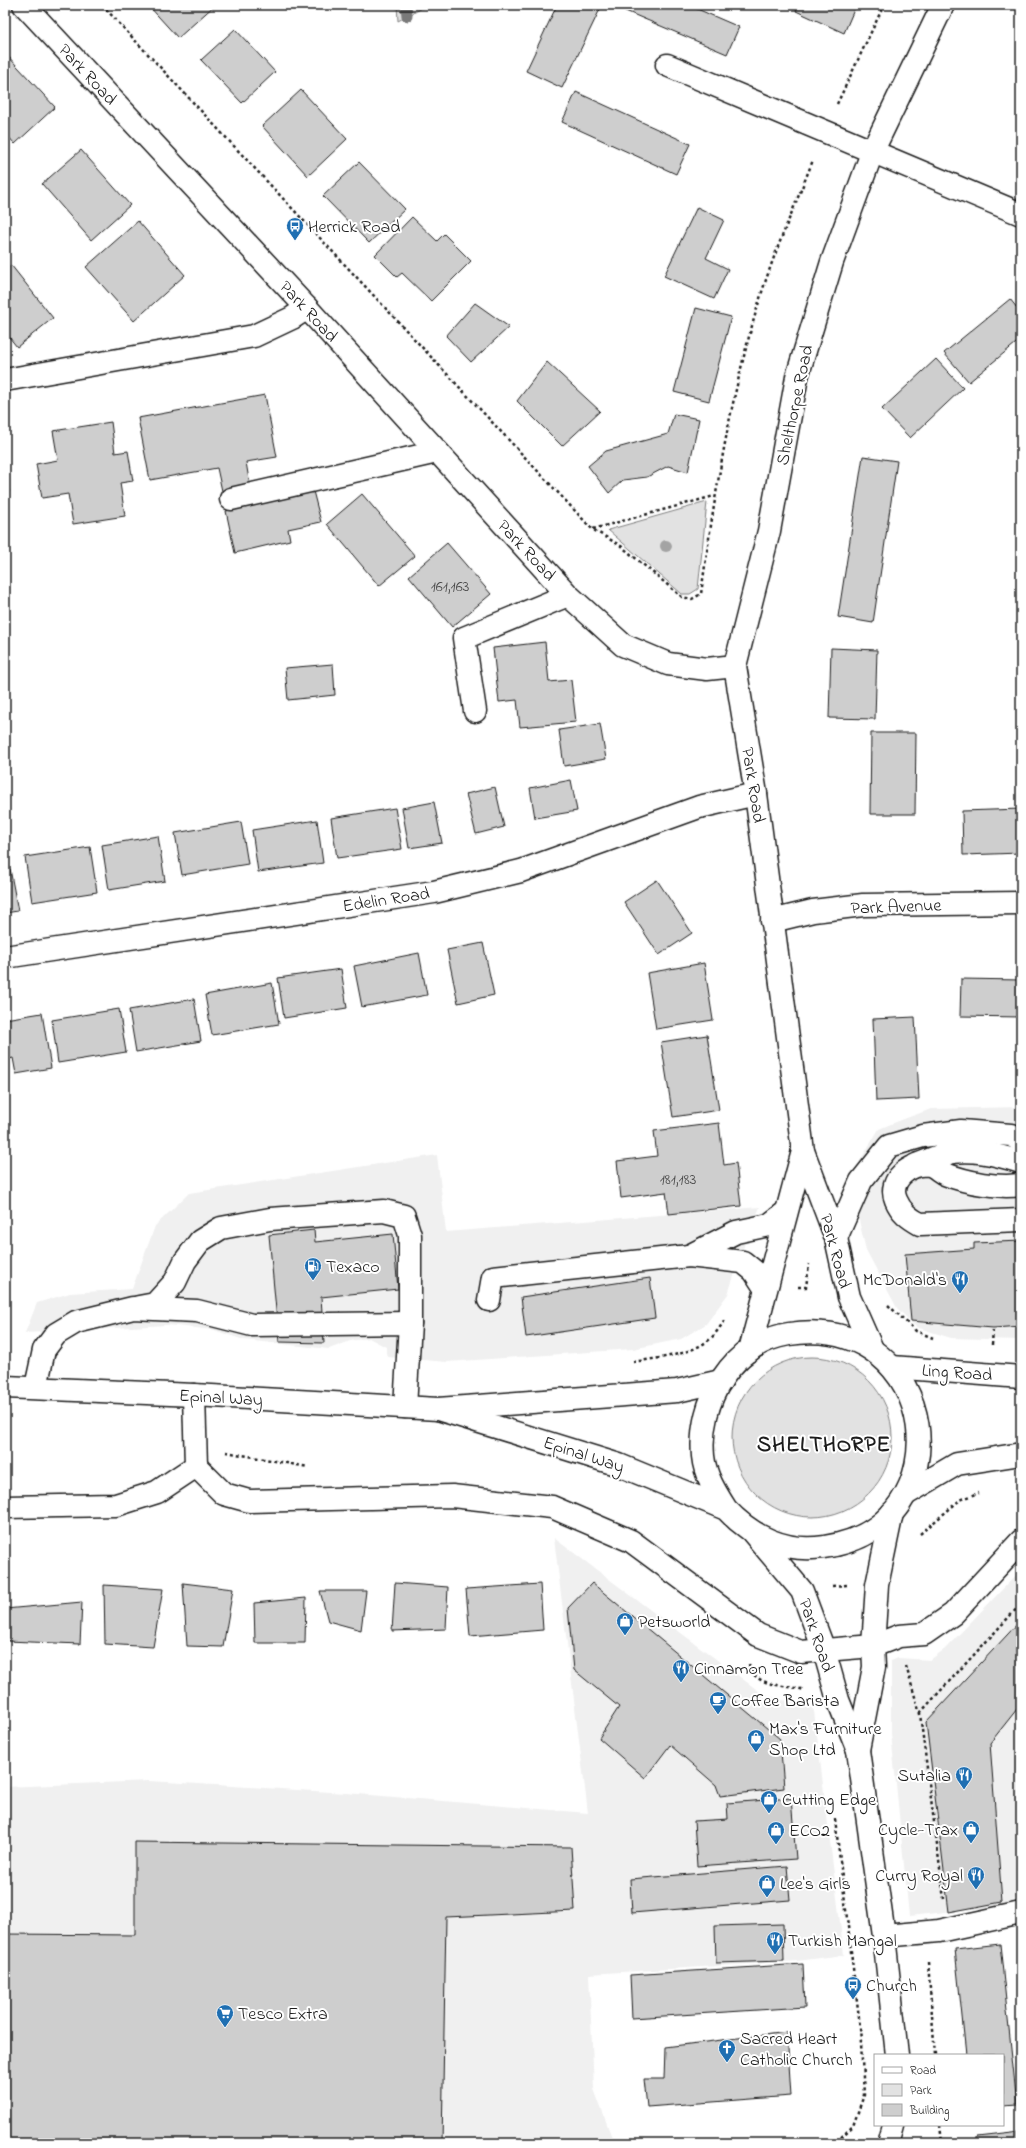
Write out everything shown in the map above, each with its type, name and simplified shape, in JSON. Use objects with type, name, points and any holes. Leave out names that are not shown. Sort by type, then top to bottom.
[{"type":"street","name":"Park Road","points":[[24,5],[307,308],[568,595],[623,645],[642,654],[668,664],[707,669],[735,666],[756,794],[803,1151],[836,1238],[849,1298],[872,1349]]},
{"type":"street","name":"Shelthorpe Road","points":[[735,666],[769,531],[797,377],[832,262],[873,150],[943,5]]},
{"type":"street","points":[[667,65],[823,132],[873,150],[1021,214]]},
{"type":"street","points":[[5,380],[254,336],[307,308]]},
{"type":"street","points":[[231,499],[437,452]]},
{"type":"street","points":[[475,711],[464,638],[568,595]]},
{"type":"street","name":"Edelin Road","points":[[5,957],[434,892],[521,871],[699,807],[756,794]]},
{"type":"street","name":"Park Avenue","points":[[772,921],[813,911],[863,904],[1021,903]]},
{"type":"street","points":[[836,1238],[861,1181],[889,1146],[923,1136],[961,1131],[1011,1135],[1021,1141]]},
{"type":"street","name":"Park Road","points":[[750,1350],[803,1151]]},
{"type":"street","points":[[1021,1162],[997,1154],[968,1152],[946,1154],[915,1165],[904,1171],[897,1182],[895,1197],[900,1208],[909,1218],[920,1224],[1021,1220]]},
{"type":"street","points":[[915,1165],[930,1165],[945,1174],[1004,1187],[1021,1185]]},
{"type":"street","points":[[36,1387],[44,1350],[56,1334],[76,1322],[155,1304],[175,1282],[185,1261],[200,1241],[221,1228],[270,1219],[384,1211],[404,1216],[410,1234],[410,1323],[405,1407]]},
{"type":"street","points":[[689,1256],[736,1232],[769,1225],[786,1212]]},
{"type":"street","points":[[489,1300],[493,1277],[689,1256],[743,1262],[754,1271],[766,1288]]},
{"type":"street","points":[[134,1308],[197,1310],[252,1325],[410,1323]]},
{"type":"street","points":[[811,1331],[843,1336],[872,1349],[892,1367],[911,1396],[920,1429],[918,1463],[906,1494],[892,1513],[869,1533],[841,1545],[811,1549],[780,1545],[753,1533],[738,1522],[726,1509],[712,1485],[703,1458],[703,1430],[709,1402],[721,1381],[735,1362],[750,1350],[779,1336],[811,1331]]},
{"type":"street","name":"Ling Road","points":[[892,1367],[1021,1377]]},
{"type":"street","name":"Epinal Way","points":[[5,1387],[36,1387],[194,1395],[438,1409],[677,1392],[721,1381]]},
{"type":"street","points":[[194,1395],[196,1466],[224,1494],[249,1501],[452,1496],[552,1507],[631,1541],[758,1635],[801,1652],[873,1646],[899,1636],[924,1634],[953,1614],[1021,1541]]},
{"type":"street","name":"Epinal Way","points":[[438,1409],[619,1464],[726,1509]]},
{"type":"street","points":[[906,1494],[957,1464],[1021,1454]]},
{"type":"street","points":[[5,1507],[116,1505],[157,1492],[196,1466]]},
{"type":"street","name":"Park Road","points":[[858,1750],[874,1667],[873,1646],[877,1585],[892,1513]]},
{"type":"street","name":"Park Road","points":[[753,1533],[802,1591],[824,1650],[838,1700],[858,1750],[884,1936],[897,2054]]},
{"type":"street","points":[[884,1936],[939,1931],[1021,1913]]},
{"type":"street","points":[[888,2143],[893,2126]]},
{"type":"path","points":[[102,5],[592,529],[621,546],[682,597],[692,599],[701,594],[714,496],[737,386],[762,292],[823,132],[884,5]]},
{"type":"path","points":[[592,529],[714,496]]},
{"type":"path","points":[[992,1345],[993,1328]]},
{"type":"path","points":[[915,1540],[924,1529],[960,1500],[981,1493]]},
{"type":"path","points":[[920,1714],[1021,1604]]},
{"type":"path","points":[[758,1635],[748,1661],[750,1671],[758,1680],[808,1692]]},
{"type":"path","points":[[906,1666],[920,1714],[947,1919],[927,1947],[935,2054]]},
{"type":"path","points":[[834,1812],[860,2026],[864,2095],[853,2126],[835,2143]]},
{"type":"path","points":[[940,2126],[942,2143]]},
{"type":"shaded area","points":[[1021,1107],[1021,1340],[951,1338],[916,1327],[897,1308],[866,1250],[857,1212],[852,1174],[879,1129],[896,1122],[931,1109]]},
{"type":"shaded area","points":[[437,1155],[446,1232],[760,1207],[746,1240],[728,1294],[706,1324],[681,1339],[633,1349],[447,1362],[388,1357],[386,1347],[369,1338],[350,1341],[329,1349],[244,1340],[214,1330],[167,1325],[25,1333],[37,1303],[70,1293],[132,1289],[155,1226],[189,1193]]},
{"type":"shaded area","points":[[554,1538],[760,1692],[780,1700],[799,1701],[809,1705],[814,1711],[844,1955],[797,1961],[589,1974],[594,2089],[611,2135],[616,2143],[5,2143],[5,1787],[149,1781],[346,1793],[588,1813]]},
{"type":"shaded area","points":[[1021,1570],[1021,1752],[1017,1757],[1021,1796],[1021,1892],[1010,1905],[909,1916],[891,1733],[891,1661],[898,1658],[930,1660],[945,1649]]},
{"type":"green space","points":[[397,5],[428,5],[398,21]]},
{"type":"green space","points":[[707,502],[698,589],[690,594],[682,594],[608,530]]},
{"type":"green space","points":[[812,1357],[842,1363],[863,1375],[874,1386],[886,1407],[892,1437],[886,1467],[874,1488],[863,1499],[842,1511],[812,1517],[782,1511],[761,1499],[750,1488],[738,1467],[732,1437],[738,1407],[750,1386],[761,1375],[782,1363]]},
{"type":"building","points":[[148,5],[215,5],[178,38]]},
{"type":"building","points":[[557,5],[602,5],[562,88],[526,71]]},
{"type":"building","points":[[617,5],[688,5],[739,27],[727,54],[616,7]]},
{"type":"building","points":[[799,5],[856,5],[844,33],[796,11]]},
{"type":"building","points":[[235,29],[275,72],[242,103],[201,60]]},
{"type":"building","points":[[5,53],[55,107],[15,144],[5,133]]},
{"type":"building","points":[[301,90],[347,139],[308,176],[262,126]]},
{"type":"building","points":[[576,92],[690,144],[676,174],[562,122]]},
{"type":"building","points":[[81,150],[130,205],[91,240],[42,184]]},
{"type":"building","points":[[359,162],[405,209],[369,243],[323,196]]},
{"type":"building","points":[[697,207],[724,220],[706,258],[728,269],[714,299],[664,276]]},
{"type":"building","points":[[412,217],[437,241],[444,234],[471,261],[431,301],[402,273],[397,277],[375,255]]},
{"type":"building","points":[[138,221],[185,275],[134,321],[86,267]]},
{"type":"building","points":[[11,265],[53,318],[17,347],[5,332],[5,270]]},
{"type":"building","points":[[1010,299],[1021,313],[1021,339],[969,382],[944,353]]},
{"type":"building","points":[[475,303],[509,327],[471,362],[446,336]]},
{"type":"building","points":[[696,308],[731,317],[709,401],[674,392]]},
{"type":"building","points":[[936,359],[963,388],[910,438],[882,409]]},
{"type":"building","points":[[547,362],[600,411],[562,446],[517,401]]},
{"type":"building","points":[[265,395],[277,457],[246,462],[250,486],[222,491],[217,468],[150,480],[138,418]]},
{"type":"building","points":[[674,414],[699,419],[688,472],[668,466],[647,477],[623,480],[609,493],[588,466],[606,451],[668,434]]},
{"type":"building","points":[[111,422],[115,453],[128,451],[133,481],[120,483],[125,516],[73,524],[68,494],[42,498],[36,464],[58,460],[53,431]]},
{"type":"building","points":[[863,456],[897,461],[873,623],[838,617]]},
{"type":"building","points":[[5,467],[9,492],[5,493]]},
{"type":"building","points":[[313,491],[321,522],[288,529],[290,540],[235,553],[226,511]]},
{"type":"building","points":[[362,494],[415,556],[379,586],[327,524]]},
{"type":"building","points":[[447,543],[491,594],[452,627],[409,576]]},
{"type":"building","points":[[545,642],[549,682],[571,680],[576,722],[520,727],[517,700],[499,702],[493,648]]},
{"type":"building","points":[[831,648],[877,650],[875,719],[829,718]]},
{"type":"building","points":[[333,664],[335,695],[288,700],[285,668]]},
{"type":"building","points":[[600,724],[606,759],[564,766],[559,730]]},
{"type":"building","points":[[871,733],[916,733],[915,814],[870,814]]},
{"type":"building","points":[[571,780],[577,811],[535,818],[530,788]]},
{"type":"building","points":[[495,787],[504,827],[476,834],[466,794]]},
{"type":"building","points":[[434,802],[442,843],[409,848],[402,808]]},
{"type":"building","points":[[395,808],[402,849],[337,858],[331,818]]},
{"type":"building","points":[[1021,809],[1021,853],[963,855],[962,811]]},
{"type":"building","points":[[317,820],[323,863],[258,872],[252,830]]},
{"type":"building","points":[[241,822],[248,864],[182,875],[175,833]]},
{"type":"building","points":[[158,836],[165,881],[109,890],[102,845]]},
{"type":"building","points":[[90,847],[97,892],[32,902],[25,857]]},
{"type":"building","points":[[10,869],[18,911],[5,913],[5,870]]},
{"type":"building","points":[[657,880],[692,933],[659,955],[624,902]]},
{"type":"building","points":[[483,943],[494,995],[458,1003],[447,950]]},
{"type":"building","points":[[419,953],[427,995],[362,1007],[354,966]]},
{"type":"building","points":[[704,963],[713,1020],[656,1029],[647,973]]},
{"type":"building","points":[[341,969],[347,1008],[284,1018],[278,978]]},
{"type":"building","points":[[961,979],[1021,980],[1021,1017],[960,1016]]},
{"type":"building","points":[[272,983],[279,1024],[212,1035],[205,995]]},
{"type":"building","points":[[194,999],[201,1041],[136,1052],[129,1010]]},
{"type":"building","points":[[119,1009],[126,1052],[58,1063],[52,1020]]},
{"type":"building","points":[[42,1013],[51,1068],[16,1074],[13,1058],[5,1060],[5,1019]]},
{"type":"building","points":[[915,1017],[919,1099],[876,1101],[873,1019]]},
{"type":"building","points":[[707,1035],[719,1110],[673,1117],[661,1042]]},
{"type":"building","points":[[719,1123],[724,1165],[736,1163],[741,1206],[669,1214],[666,1192],[621,1198],[617,1161],[657,1156],[654,1131]]},
{"type":"building","points":[[314,1230],[315,1242],[393,1234],[398,1289],[321,1297],[324,1343],[279,1342],[269,1235]]},
{"type":"building","points":[[1021,1241],[1021,1326],[993,1328],[911,1321],[905,1254],[974,1249],[974,1243]]},
{"type":"building","points":[[650,1278],[655,1318],[526,1337],[521,1297]]},
{"type":"building","points":[[183,1583],[233,1589],[223,1647],[187,1646]]},
{"type":"building","points":[[395,1583],[448,1587],[446,1629],[392,1631]]},
{"type":"building","points":[[592,1583],[780,1739],[784,1788],[720,1796],[716,1785],[670,1745],[645,1778],[599,1738],[619,1707],[574,1670],[568,1608]]},
{"type":"building","points":[[540,1584],[543,1630],[470,1636],[466,1589]]},
{"type":"building","points":[[104,1585],[163,1589],[153,1647],[105,1644]]},
{"type":"building","points":[[320,1591],[366,1591],[361,1630],[328,1621]]},
{"type":"building","points":[[306,1598],[305,1643],[255,1643],[254,1603]]},
{"type":"building","points":[[82,1602],[80,1644],[7,1641],[5,1609]]},
{"type":"building","points":[[1021,1620],[1021,1704],[990,1743],[1002,1902],[949,1912],[926,1722]]},
{"type":"building","points":[[791,1798],[796,1859],[697,1866],[694,1821],[728,1819],[727,1803]]},
{"type":"building","name":"Tesco Extra","points":[[135,1842],[571,1847],[575,1911],[446,1917],[442,2143],[5,2143],[5,1934],[135,1935]]},
{"type":"building","points":[[787,1866],[790,1900],[632,1913],[630,1879]]},
{"type":"building","points":[[783,1924],[784,1961],[716,1963],[715,1926]]},
{"type":"building","points":[[1000,1944],[1017,2105],[1004,2106],[1004,2054],[966,2054],[955,1949]]},
{"type":"building","points":[[803,1964],[805,2007],[632,2018],[630,1975]]},
{"type":"building","name":"Sacred Heart Catholic Church","points":[[787,2032],[791,2096],[647,2107],[644,2079],[664,2079],[665,2047]]},
{"type":"building","points":[[1021,2131],[1021,2143],[977,2143],[977,2136]]},
{"type":"waterway","points":[[406,5],[407,16]]},
{"type":"place","name":"Herrick Road","points":[[295,241]]},
{"type":"place","name":"Texaco","points":[[313,1281]]},
{"type":"place","name":"McDonald's","points":[[960,1294]]},
{"type":"place","name":"Petsworld","points":[[625,1636]]},
{"type":"place","name":"Cinnamon Tree","points":[[681,1683]]},
{"type":"place","name":"Coffee Barista","points":[[718,1715]]},
{"type":"place","name":"Max's Furniture Shop Ltd","points":[[756,1753]]},
{"type":"place","name":"Sutalia","points":[[964,1790]]},
{"type":"place","name":"Cutting Edge","points":[[769,1814]]},
{"type":"place","name":"Cycle-Trax","points":[[971,1844]]},
{"type":"place","name":"ECO2","points":[[776,1845]]},
{"type":"place","name":"Curry Royal","points":[[976,1890]]},
{"type":"place","name":"Lee's Girls","points":[[767,1898]]},
{"type":"place","name":"Turkish Mangal","points":[[775,1955]]},
{"type":"place","name":"Church","points":[[853,2000]]},
{"type":"place","name":"Tesco Extra","points":[[225,2028]]},
{"type":"place","name":"Sacred Heart Catholic Church","points":[[727,2063]]},
{"type":"district","name":"SHELTHORPE","points":[[824,1443]]}]
